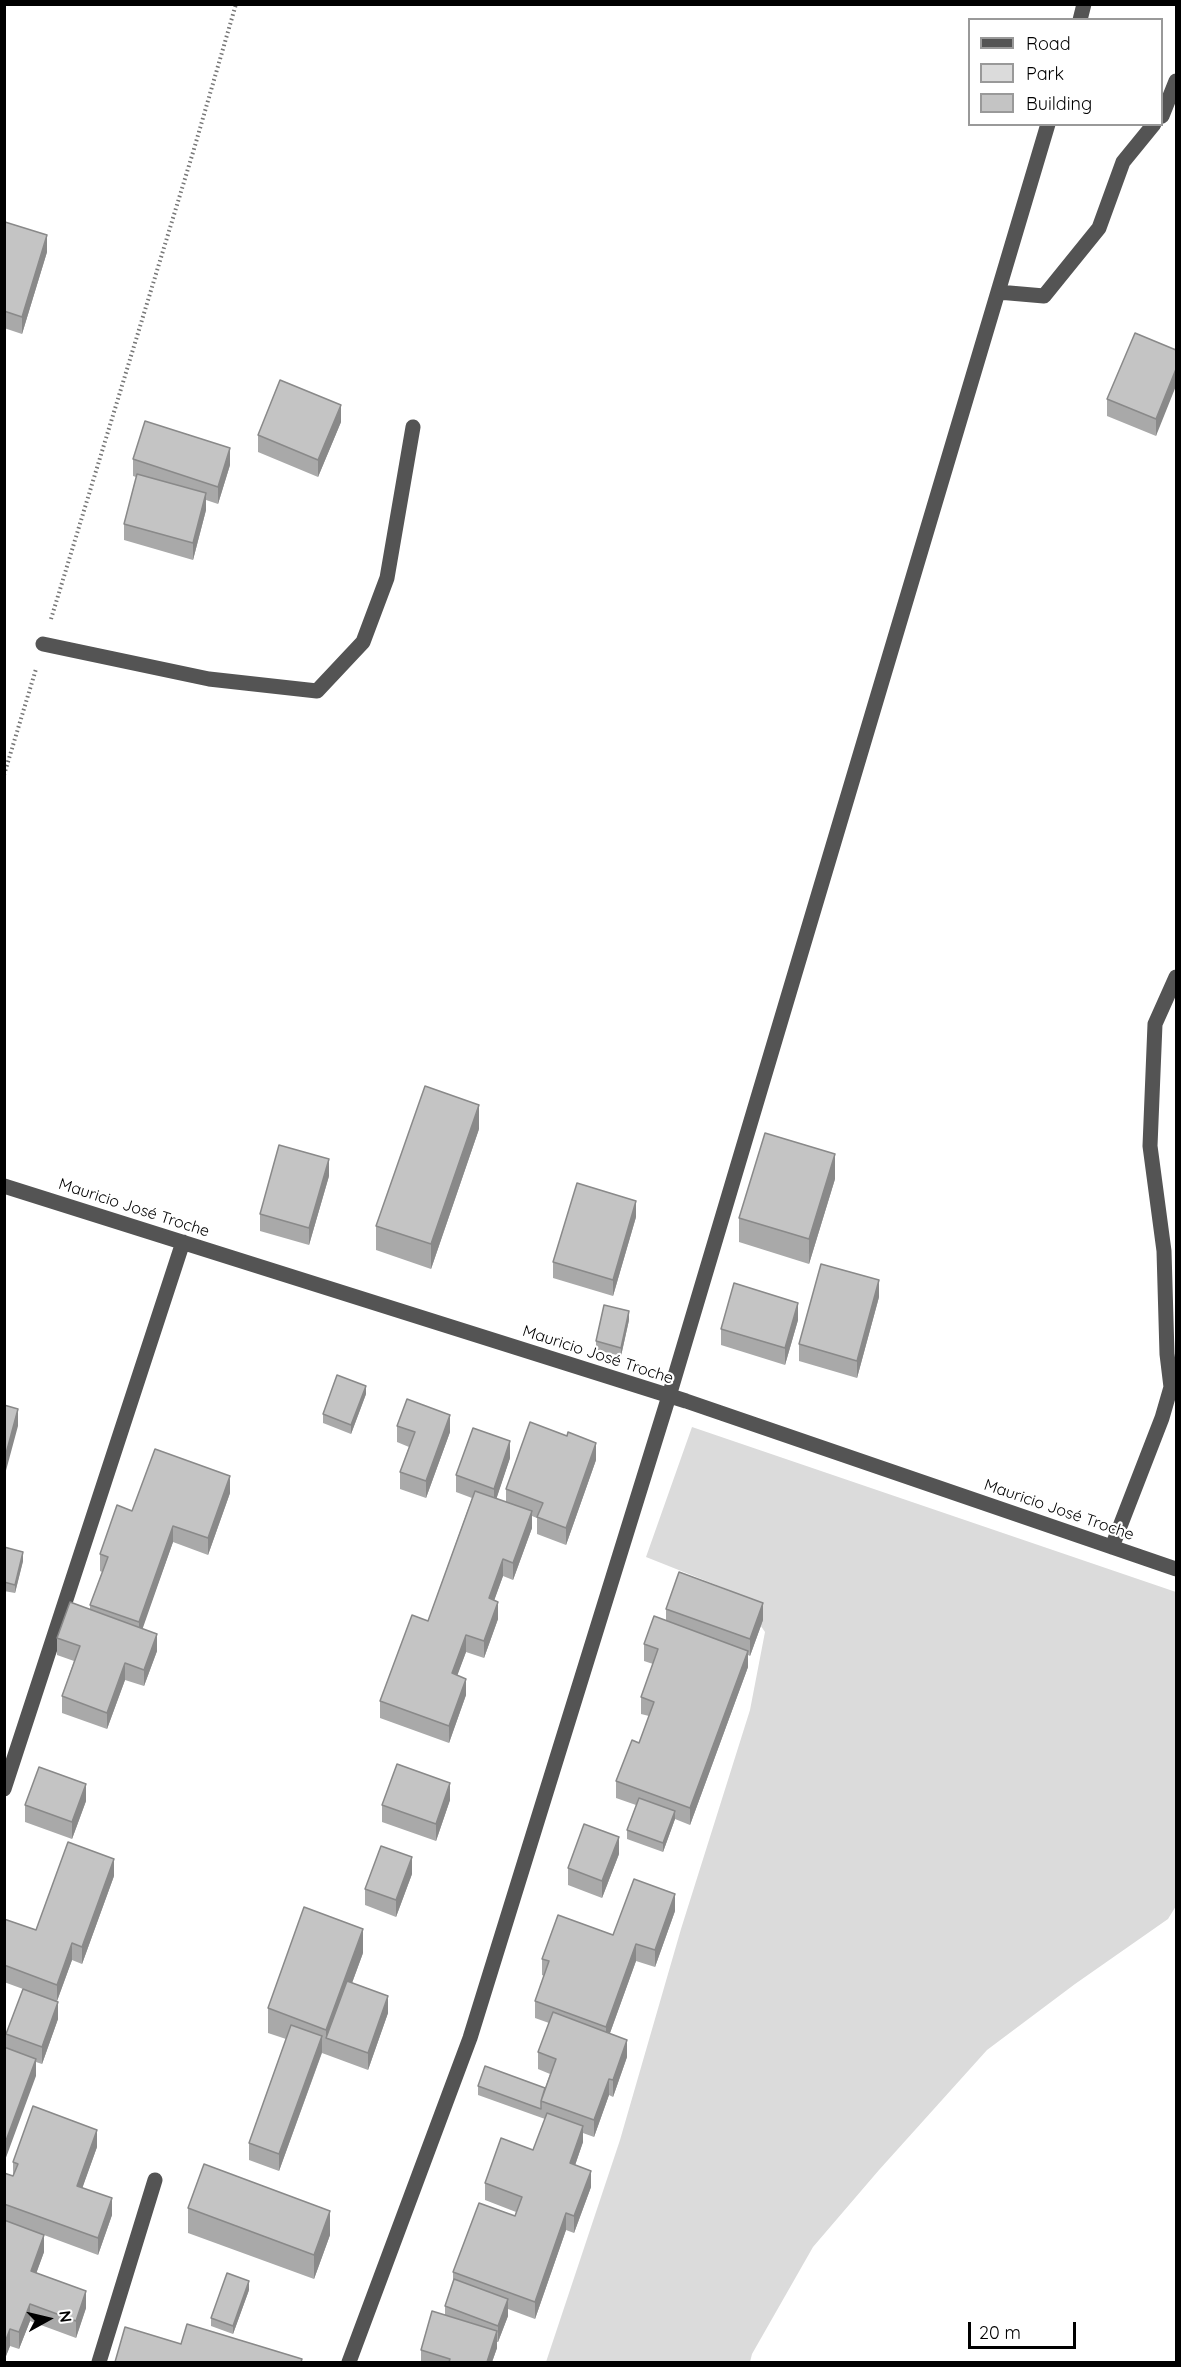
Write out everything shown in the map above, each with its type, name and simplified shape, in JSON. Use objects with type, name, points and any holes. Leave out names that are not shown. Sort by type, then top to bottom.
[{"type":"street","points":[[1163,111],[1176,81]]},
{"type":"street","points":[[349,2362],[470,2038],[669,1396],[1047,126]]},
{"type":"street","points":[[998,292],[1044,296],[1099,228],[1123,162],[1152,126]]},
{"type":"street","points":[[43,644],[209,679],[317,691],[363,642],[387,578],[413,427]]},
{"type":"street","points":[[1112,1547],[1162,1418],[1171,1387],[1167,1354],[1164,1251],[1150,1146],[1155,1024],[1176,977]]},
{"type":"street","name":"Mauricio José Troche","points":[[4,1186],[669,1396],[1176,1569]]},
{"type":"street","points":[[4,1789],[183,1242]]},
{"type":"street","points":[[99,2362],[155,2180]]},
{"type":"path","points":[[4,775],[236,4]]},
{"type":"green space","points":[[692,1427],[1176,1592],[1176,1906],[1168,1919],[1075,1984],[987,2050],[813,2247],[752,2354],[750,2362],[546,2362],[620,2140],[681,1929],[750,1710],[765,1632],[739,1594],[646,1557]]},
{"type":"building","points":[[5,222],[47,235],[22,317],[4,311]]},
{"type":"building","points":[[1135,333],[1176,350],[1176,369],[1156,419],[1107,399]]},
{"type":"building","points":[[280,380],[341,405],[318,460],[258,435]]},
{"type":"building","points":[[145,421],[230,448],[218,487],[133,459]]},
{"type":"building","points":[[137,474],[206,493],[193,543],[124,524]]},
{"type":"building","points":[[425,1086],[479,1105],[431,1244],[376,1226]]},
{"type":"building","points":[[765,1133],[835,1154],[809,1239],[739,1218]]},
{"type":"building","points":[[279,1145],[329,1159],[309,1228],[260,1214]]},
{"type":"building","points":[[577,1183],[636,1201],[613,1280],[553,1262]]},
{"type":"building","points":[[821,1264],[879,1280],[857,1361],[799,1344]]},
{"type":"building","points":[[734,1283],[798,1303],[785,1348],[721,1329]]},
{"type":"building","points":[[604,1305],[629,1311],[621,1348],[596,1341]]},
{"type":"building","points":[[337,1375],[366,1386],[351,1425],[323,1414]]},
{"type":"building","points":[[407,1399],[450,1415],[426,1481],[400,1472],[415,1432],[397,1426]]},
{"type":"building","points":[[4,1405],[18,1409],[4,1461]]},
{"type":"building","points":[[530,1422],[567,1436],[568,1432],[596,1443],[566,1528],[537,1517],[543,1503],[506,1489]]},
{"type":"building","points":[[473,1428],[510,1441],[494,1489],[456,1475]]},
{"type":"building","points":[[155,1449],[230,1476],[208,1538],[173,1526],[139,1622],[90,1605],[108,1557],[100,1554],[117,1505],[132,1511]]},
{"type":"building","points":[[475,1491],[532,1511],[513,1563],[503,1559],[489,1598],[498,1602],[484,1641],[466,1635],[452,1673],[466,1679],[449,1726],[380,1701],[412,1615],[428,1621]]},
{"type":"building","points":[[4,1547],[23,1552],[15,1585],[4,1582]]},
{"type":"building","points":[[679,1572],[763,1603],[750,1639],[666,1609]]},
{"type":"building","points":[[70,1602],[157,1634],[144,1670],[125,1663],[107,1713],[62,1696],[80,1646],[57,1638]]},
{"type":"building","points":[[654,1616],[748,1651],[690,1808],[616,1781],[632,1740],[639,1743],[654,1702],[641,1697],[658,1649],[644,1644]]},
{"type":"building","points":[[397,1764],[450,1783],[436,1824],[382,1805]]},
{"type":"building","points":[[39,1767],[86,1784],[72,1822],[25,1805]]},
{"type":"building","points":[[639,1798],[675,1811],[663,1843],[627,1830]]},
{"type":"building","points":[[584,1824],[619,1837],[602,1881],[568,1868]]},
{"type":"building","points":[[68,1842],[114,1859],[82,1947],[72,1943],[57,1985],[4,1965],[4,1919],[36,1930]]},
{"type":"building","points":[[381,1846],[412,1857],[396,1900],[365,1889]]},
{"type":"building","points":[[634,1879],[675,1894],[655,1950],[636,1944],[606,2027],[535,2001],[549,1961],[542,1959],[558,1915],[613,1935]]},
{"type":"building","points":[[304,1907],[363,1929],[326,2030],[268,2008]]},
{"type":"building","points":[[347,1981],[388,1996],[368,2053],[326,2038]]},
{"type":"building","points":[[23,1989],[58,2002],[42,2047],[6,2034]]},
{"type":"building","points":[[553,2012],[627,2040],[613,2080],[609,2079],[594,2120],[541,2101],[556,2059],[538,2052]]},
{"type":"building","points":[[291,2025],[322,2036],[279,2154],[249,2143]]},
{"type":"building","points":[[4,2047],[36,2059],[4,2146]]},
{"type":"building","points":[[485,2066],[545,2088],[541,2109],[478,2086]]},
{"type":"building","points":[[33,2106],[97,2130],[77,2186],[112,2198],[98,2238],[4,2204],[4,2173],[13,2176],[18,2164],[13,2162]]},
{"type":"building","points":[[547,2113],[583,2126],[570,2163],[591,2171],[574,2216],[566,2213],[535,2302],[453,2272],[479,2203],[515,2216],[522,2197],[485,2183],[501,2138],[533,2150]]},
{"type":"building","points":[[204,2164],[330,2211],[314,2255],[188,2208]]},
{"type":"building","points":[[4,2220],[44,2235],[31,2271],[86,2291],[76,2321],[30,2304],[19,2332],[10,2329],[4,2345]]},
{"type":"building","points":[[227,2273],[249,2281],[233,2326],[211,2318]]},
{"type":"building","points":[[454,2279],[508,2299],[498,2326],[445,2306]]},
{"type":"building","points":[[432,2311],[497,2331],[487,2362],[449,2362],[450,2359],[421,2350]]},
{"type":"building","points":[[187,2324],[302,2359],[301,2362],[115,2362],[125,2327],[181,2344]]}]
